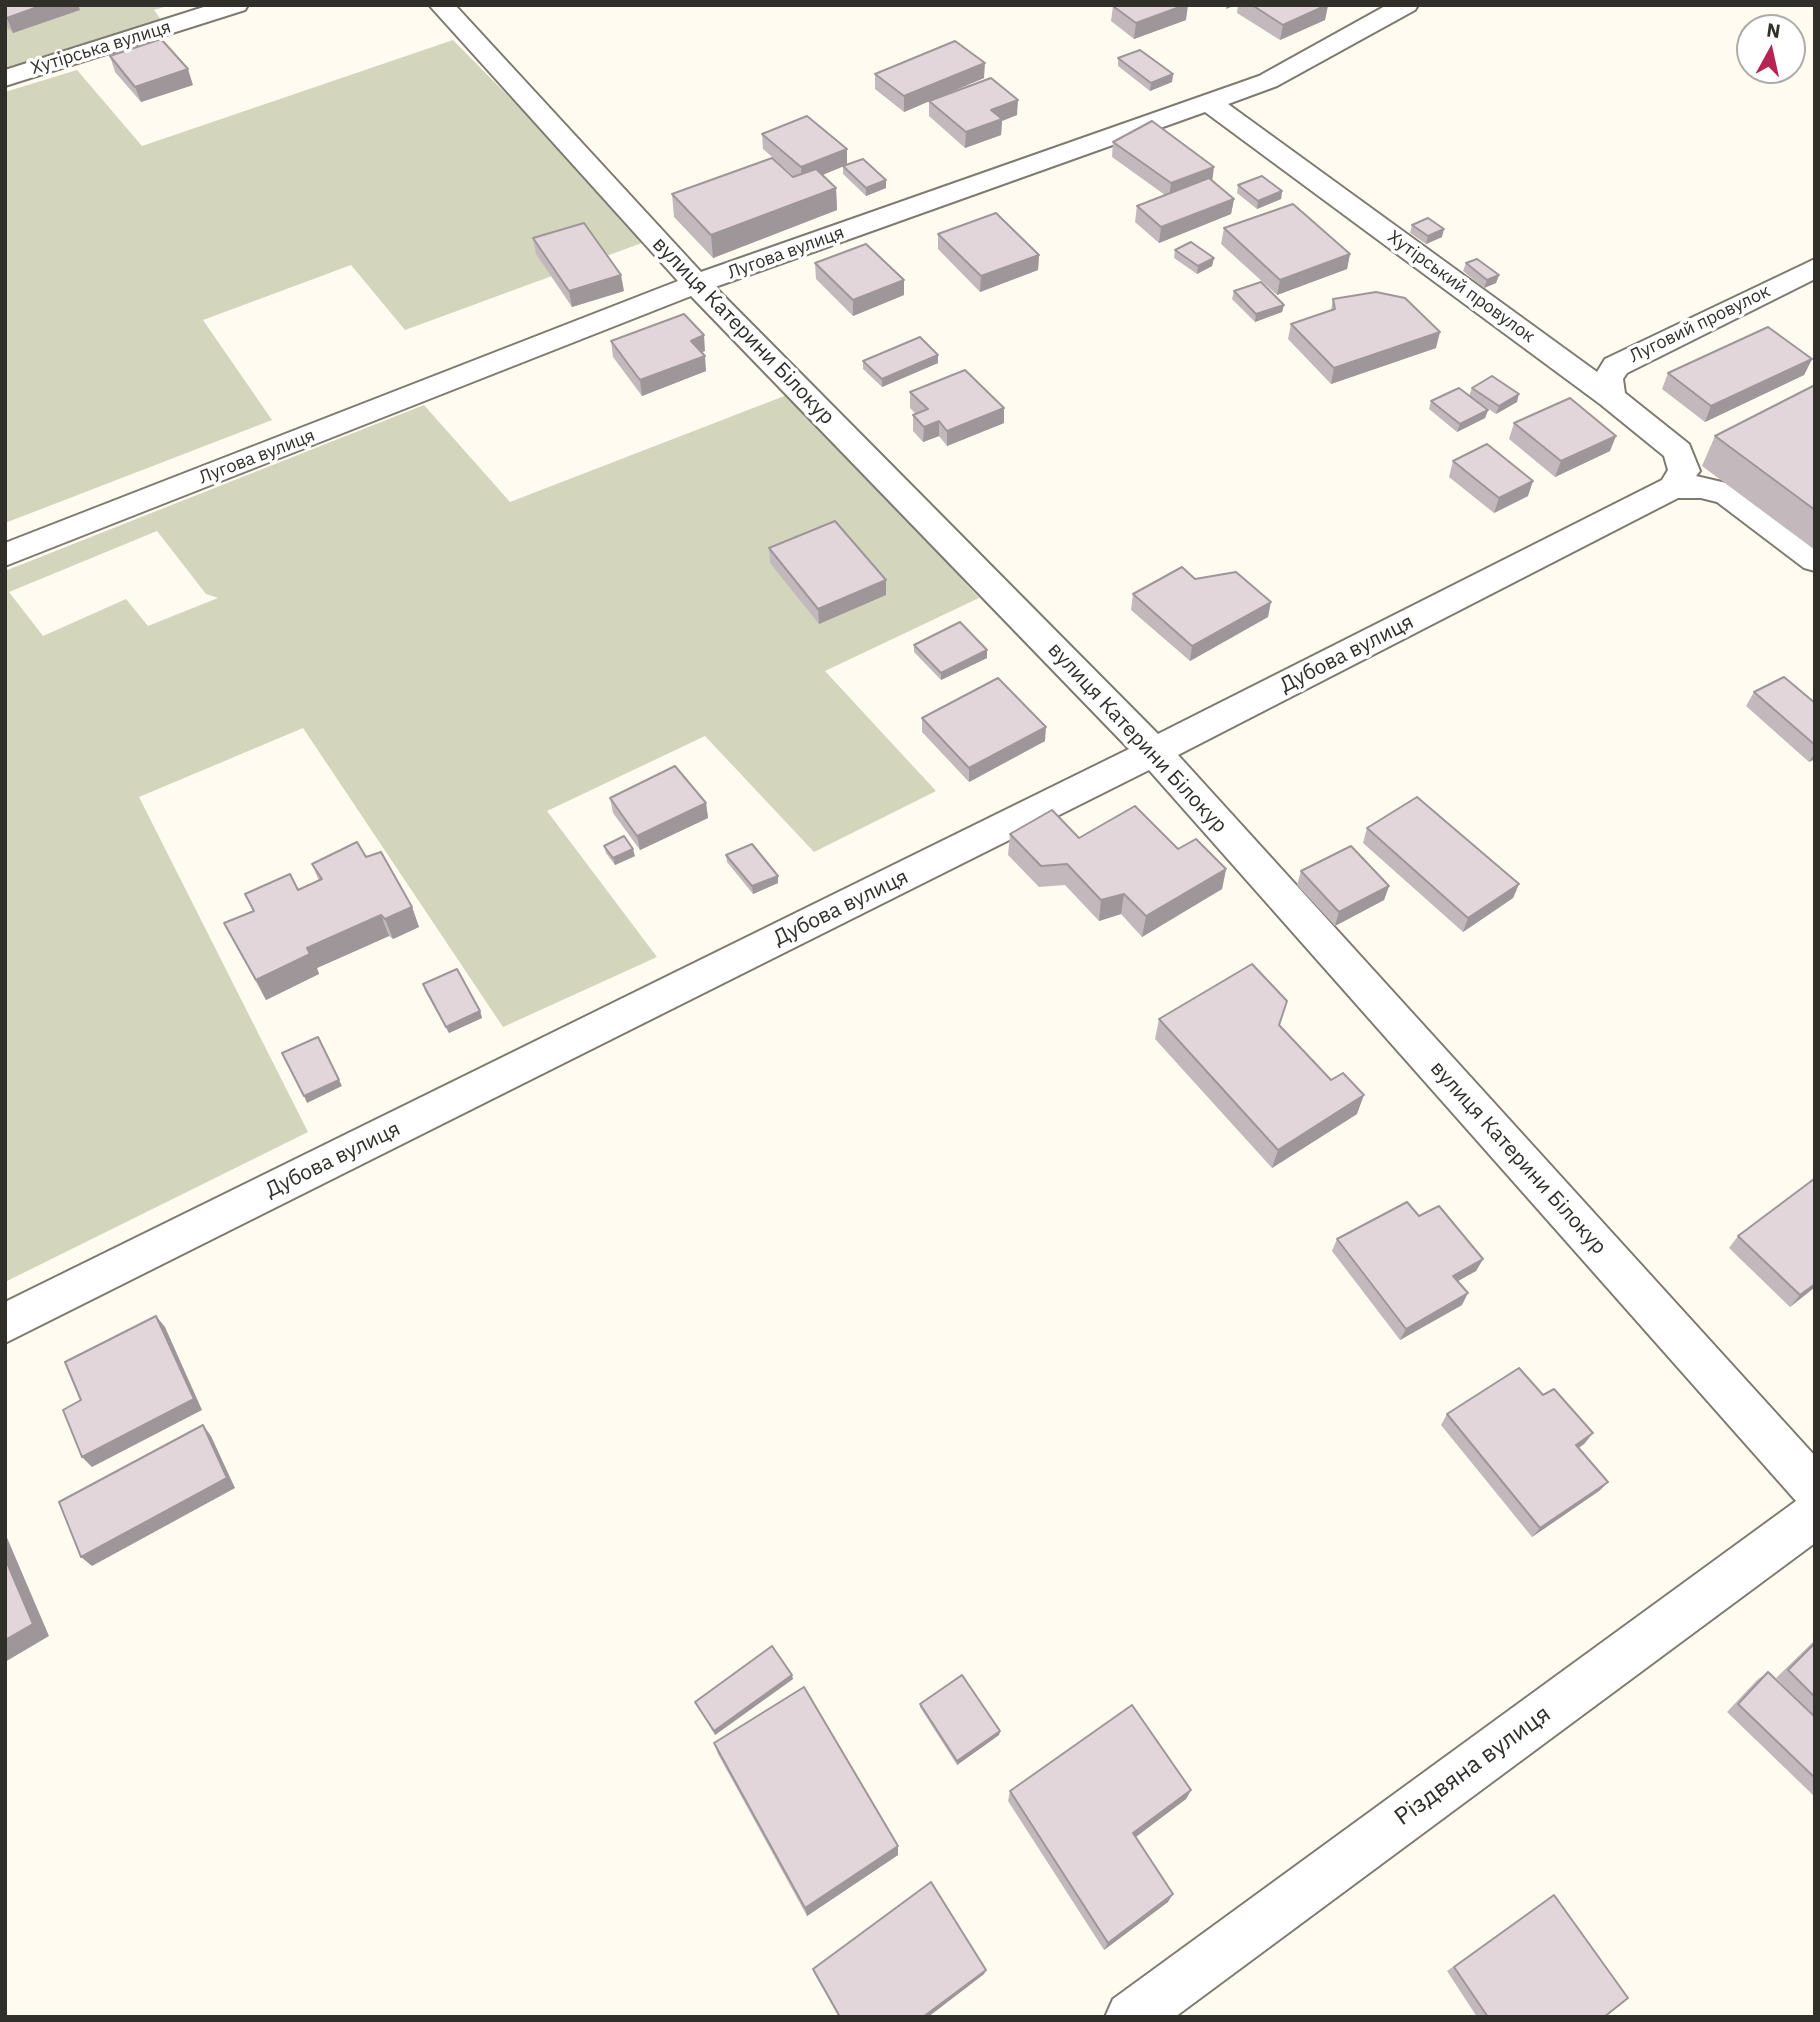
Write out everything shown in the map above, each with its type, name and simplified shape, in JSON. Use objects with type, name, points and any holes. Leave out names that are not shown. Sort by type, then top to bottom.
[{"type":"street","name":"Хутірська вулиця","points":[[5,78],[236,5]]},
{"type":"street","name":"вулиця Катерини Білокур","points":[[441,5],[696,285],[1154,752],[1815,1489]]},
{"type":"street","name":"Лугова вулиця","points":[[5,555],[696,285],[1268,81],[1406,5]]},
{"type":"street","name":"Хутірський провулок","points":[[1210,103],[1611,397],[1678,451],[1684,471],[1673,487]]},
{"type":"street","name":"Луговий провулок","points":[[1611,397],[1608,379],[1616,366],[1815,268]]},
{"type":"street","name":"Дубова вулиця","points":[[5,1323],[1154,752],[1673,487]]},
{"type":"street","points":[[1673,487],[1701,487],[1728,494],[1815,560]]},
{"type":"street","name":"Різдвяна вулиця","points":[[1131,2017],[1815,1515]]},
{"type":"green space","points":[[5,5],[170,5],[154,10],[164,24],[5,72]]},
{"type":"green space","points":[[453,40],[650,240],[405,330],[351,265],[203,320],[272,420],[5,523],[5,92],[77,70],[142,146]]},
{"type":"green space","points":[[792,393],[979,598],[825,671],[936,791],[814,852],[705,736],[547,811],[657,957],[503,1027],[303,728],[139,797],[308,1132],[5,1282],[5,571],[424,405],[510,502]],"holes":[[[157,531],[206,594],[218,598],[148,626],[126,599],[43,636],[9,592]]]},
{"type":"building","points":[[5,5],[43,5],[7,18]]},
{"type":"building","points":[[1185,5],[1136,23],[1113,6]]},
{"type":"building","points":[[1252,5],[1327,5],[1283,25]]},
{"type":"building","points":[[161,39],[188,69],[135,87],[110,56]]},
{"type":"building","points":[[955,41],[985,63],[904,96],[875,74]]},
{"type":"building","points":[[1140,50],[1173,74],[1151,83],[1118,58]]},
{"type":"building","points":[[991,78],[1018,100],[991,110],[1002,119],[966,132],[929,101]]},
{"type":"building","points":[[807,116],[847,149],[801,167],[762,134]]},
{"type":"building","points":[[1152,121],[1214,167],[1171,183],[1113,142]]},
{"type":"building","points":[[772,158],[793,177],[816,169],[836,188],[711,235],[672,194]]},
{"type":"building","points":[[863,159],[886,180],[866,188],[843,166]]},
{"type":"building","points":[[1262,176],[1282,191],[1258,201],[1238,185]]},
{"type":"building","points":[[1209,178],[1234,199],[1161,227],[1137,206]]},
{"type":"building","points":[[1293,204],[1350,254],[1280,280],[1224,228]]},
{"type":"building","points":[[996,213],[1039,255],[981,276],[938,234]]},
{"type":"building","points":[[1428,218],[1444,229],[1428,236],[1412,225]]},
{"type":"building","points":[[584,223],[621,275],[569,291],[533,238]]},
{"type":"building","points":[[1191,242],[1214,258],[1198,266],[1175,250]]},
{"type":"building","points":[[866,244],[904,280],[853,300],[815,263]]},
{"type":"building","points":[[1477,259],[1499,275],[1487,280],[1466,263]]},
{"type":"building","points":[[1261,282],[1284,305],[1256,314],[1234,291]]},
{"type":"building","points":[[1376,292],[1405,298],[1440,332],[1334,368],[1291,324],[1335,309],[1333,299]]},
{"type":"building","points":[[684,314],[704,335],[691,341],[705,356],[640,380],[611,341]]},
{"type":"building","points":[[1768,327],[1812,359],[1711,406],[1668,373]]},
{"type":"building","points":[[920,337],[938,355],[882,379],[863,361]]},
{"type":"building","points":[[965,370],[1004,408],[947,431],[939,421],[924,427],[913,415],[928,409],[910,392]]},
{"type":"building","points":[[1492,376],[1519,394],[1499,406],[1472,388]]},
{"type":"building","points":[[1815,385],[1815,510],[1715,436]]},
{"type":"building","points":[[1459,388],[1488,410],[1460,424],[1431,401]]},
{"type":"building","points":[[1570,398],[1616,436],[1561,461],[1514,423]]},
{"type":"building","points":[[1487,444],[1533,481],[1499,498],[1453,461]]},
{"type":"building","points":[[835,521],[886,580],[818,609],[769,548]]},
{"type":"building","points":[[1182,567],[1195,579],[1236,572],[1271,602],[1192,646],[1133,594]]},
{"type":"building","points":[[960,622],[987,650],[941,673],[914,645]]},
{"type":"building","points":[[1784,677],[1815,703],[1815,745],[1754,692]]},
{"type":"building","points":[[998,678],[1046,727],[969,768],[922,718]]},
{"type":"building","points":[[675,766],[706,803],[637,836],[610,798]]},
{"type":"building","points":[[1417,797],[1519,884],[1468,918],[1367,828]]},
{"type":"building","points":[[1135,806],[1178,849],[1196,839],[1226,869],[1146,916],[1124,894],[1101,900],[1067,864],[1041,866],[1010,834],[1052,810],[1079,838]]},
{"type":"building","points":[[624,836],[633,849],[613,858],[604,846]]},
{"type":"building","points":[[357,842],[366,857],[381,852],[412,907],[385,919],[381,915],[307,948],[310,954],[256,980],[224,923],[254,911],[245,894],[290,874],[298,890],[322,879],[312,864]]},
{"type":"building","points":[[752,844],[778,876],[752,886],[726,855]]},
{"type":"building","points":[[1351,846],[1389,886],[1339,912],[1301,871]]},
{"type":"building","points":[[1252,964],[1287,1001],[1279,1025],[1331,1080],[1343,1073],[1364,1095],[1278,1150],[1159,1019]]},
{"type":"building","points":[[457,969],[480,1011],[446,1027],[423,984]]},
{"type":"building","points":[[318,1037],[339,1080],[304,1096],[282,1053]]},
{"type":"building","points":[[1814,1179],[1815,1284],[1800,1295],[1738,1236]]},
{"type":"building","points":[[1407,1202],[1419,1216],[1439,1206],[1483,1259],[1453,1276],[1468,1293],[1406,1329],[1337,1239]]},
{"type":"building","points":[[156,1316],[194,1399],[82,1457],[63,1410],[81,1400],[65,1362]]},
{"type":"building","points":[[1519,1368],[1543,1395],[1554,1389],[1593,1433],[1576,1445],[1608,1482],[1540,1528],[1447,1414]]},
{"type":"building","points":[[203,1425],[227,1478],[81,1557],[59,1502]]},
{"type":"building","points":[[5,1558],[33,1624],[5,1640]]},
{"type":"building","points":[[1815,1643],[1815,1697],[1788,1670]]},
{"type":"building","points":[[772,1646],[792,1675],[714,1731],[695,1702]]},
{"type":"building","points":[[1768,1672],[1815,1717],[1815,1778],[1738,1704]]},
{"type":"building","points":[[962,1675],[1000,1731],[957,1761],[920,1704]]},
{"type":"building","points":[[804,1687],[898,1846],[805,1908],[714,1743]]},
{"type":"building","points":[[1132,1705],[1191,1790],[1133,1833],[1173,1894],[1108,1943],[1010,1791]]},
{"type":"building","points":[[931,1882],[986,1970],[923,2017],[840,2017],[813,1969]]},
{"type":"building","points":[[1554,1895],[1628,1998],[1604,2017],[1488,2017],[1454,1967]]}]
